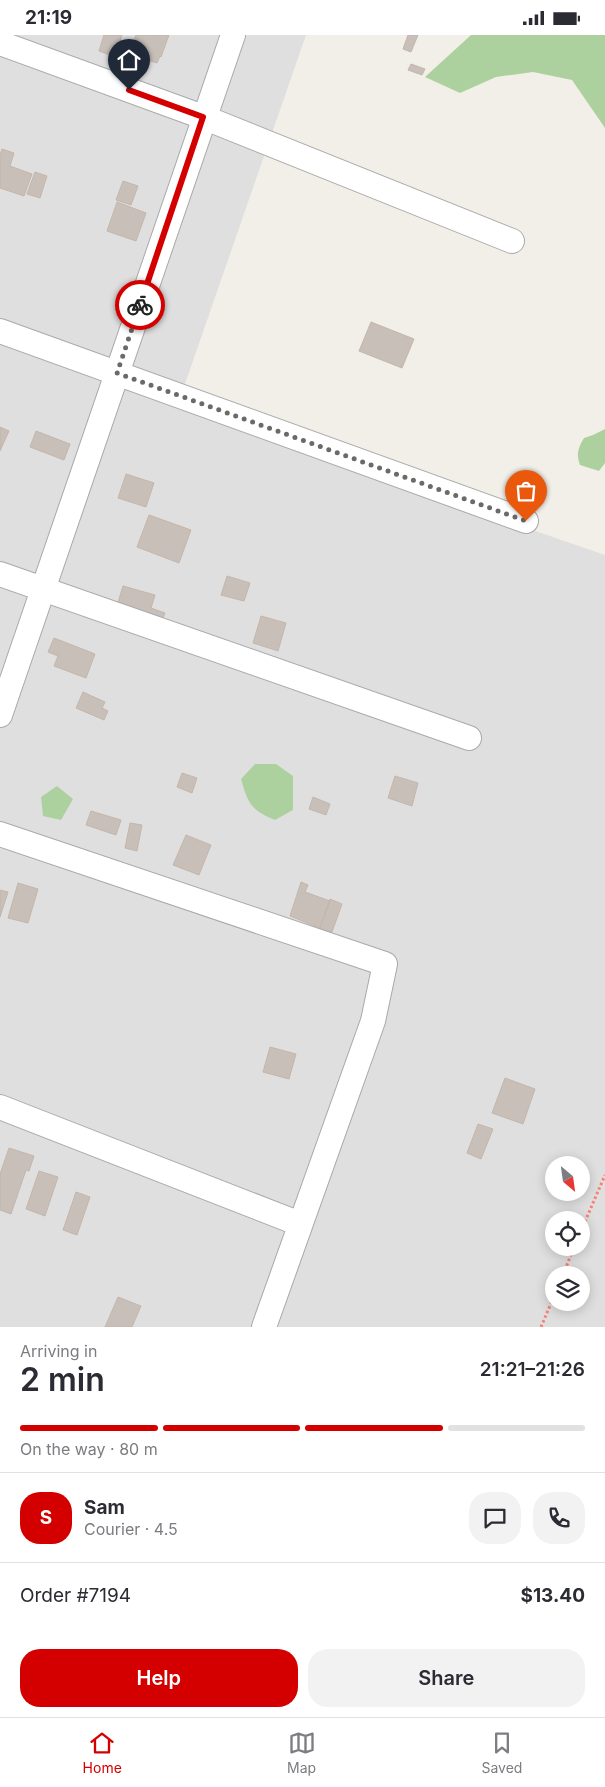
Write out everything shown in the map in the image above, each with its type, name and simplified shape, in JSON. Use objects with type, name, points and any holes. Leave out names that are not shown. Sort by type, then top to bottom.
[{"type":"street","points":[[0,715],[203,117],[233,35]]},
{"type":"street","points":[[0,43],[203,117],[512,241]]},
{"type":"street","points":[[0,331],[526,521]]},
{"type":"street","points":[[0,573],[469,738]]},
{"type":"street","points":[[0,834],[385,964],[372,1021],[264,1327]]},
{"type":"street","points":[[0,1107],[300,1224]]},
{"type":"path","points":[[590,1211],[605,1175]]},
{"type":"path","points":[[541,1327],[548,1311]]},
{"type":"shaded area","points":[[0,35],[306,35],[177,407],[605,555],[605,1327],[0,1327]]},
{"type":"green space","points":[[471,35],[605,35],[605,128],[572,80],[533,72],[496,77],[460,93],[425,77]]},
{"type":"green space","points":[[605,429],[605,463],[599,471],[580,465],[578,451],[584,438]]},
{"type":"green space","points":[[255,764],[276,764],[293,776],[293,810],[275,820],[261,813],[252,805],[246,795],[241,779]]},
{"type":"green space","points":[[57,786],[73,799],[61,820],[43,816],[41,797]]},
{"type":"building","points":[[104,35],[122,35],[115,57],[99,51]]},
{"type":"building","points":[[136,35],[169,35],[157,63],[138,57],[140,49],[132,46]]},
{"type":"building","points":[[408,35],[418,35],[411,52],[403,49]]},
{"type":"building","points":[[411,64],[425,69],[422,75],[408,70]]},
{"type":"building","points":[[2,149],[14,153],[10,166],[32,174],[24,196],[0,188],[0,155]]},
{"type":"building","points":[[35,172],[47,176],[40,198],[27,194]]},
{"type":"building","points":[[123,181],[138,186],[131,205],[116,200]]},
{"type":"building","points":[[117,202],[146,213],[136,241],[107,231]]},
{"type":"building","points":[[371,322],[414,339],[402,368],[359,351]]},
{"type":"building","points":[[0,427],[9,431],[0,451]]},
{"type":"building","points":[[36,431],[70,444],[64,460],[30,447]]},
{"type":"building","points":[[126,474],[154,483],[146,507],[118,498]]},
{"type":"building","points":[[149,515],[191,530],[179,563],[137,547]]},
{"type":"building","points":[[227,576],[250,583],[244,601],[221,595]]},
{"type":"building","points":[[123,586],[155,595],[151,608],[165,613],[161,623],[116,609]]},
{"type":"building","points":[[261,616],[286,623],[278,651],[253,643]]},
{"type":"building","points":[[54,638],[95,654],[86,678],[54,666],[58,656],[48,652]]},
{"type":"building","points":[[83,692],[105,702],[102,708],[108,711],[104,720],[76,708]]},
{"type":"building","points":[[182,773],[197,778],[192,793],[177,787]]},
{"type":"building","points":[[395,776],[418,783],[412,806],[388,798]]},
{"type":"building","points":[[313,797],[330,804],[326,815],[309,809]]},
{"type":"building","points":[[91,811],[121,820],[116,835],[86,825]]},
{"type":"building","points":[[130,823],[142,825],[137,851],[125,848]]},
{"type":"building","points":[[186,835],[211,845],[199,875],[173,865]]},
{"type":"building","points":[[301,882],[308,885],[305,892],[330,901],[320,928],[290,916]]},
{"type":"building","points":[[18,883],[38,889],[28,923],[8,918]]},
{"type":"building","points":[[0,890],[8,892],[0,917]]},
{"type":"building","points":[[330,899],[342,904],[332,932],[320,928]]},
{"type":"building","points":[[270,1047],[296,1054],[289,1079],[263,1072]]},
{"type":"building","points":[[505,1078],[535,1089],[523,1124],[492,1113]]},
{"type":"building","points":[[478,1124],[493,1129],[481,1159],[467,1153]]},
{"type":"building","points":[[9,1148],[34,1156],[29,1171],[26,1170],[11,1214],[0,1210],[0,1174]]},
{"type":"building","points":[[39,1171],[58,1177],[45,1216],[26,1209]]},
{"type":"building","points":[[76,1192],[90,1197],[77,1235],[63,1230]]},
{"type":"building","points":[[118,1297],[141,1306],[132,1327],[105,1327]]},
{"type":"way so far","points":[[140,305],[117,373],[526,521]]},
{"type":"route","points":[[129,90],[203,117],[184,179],[140,305]]}]
